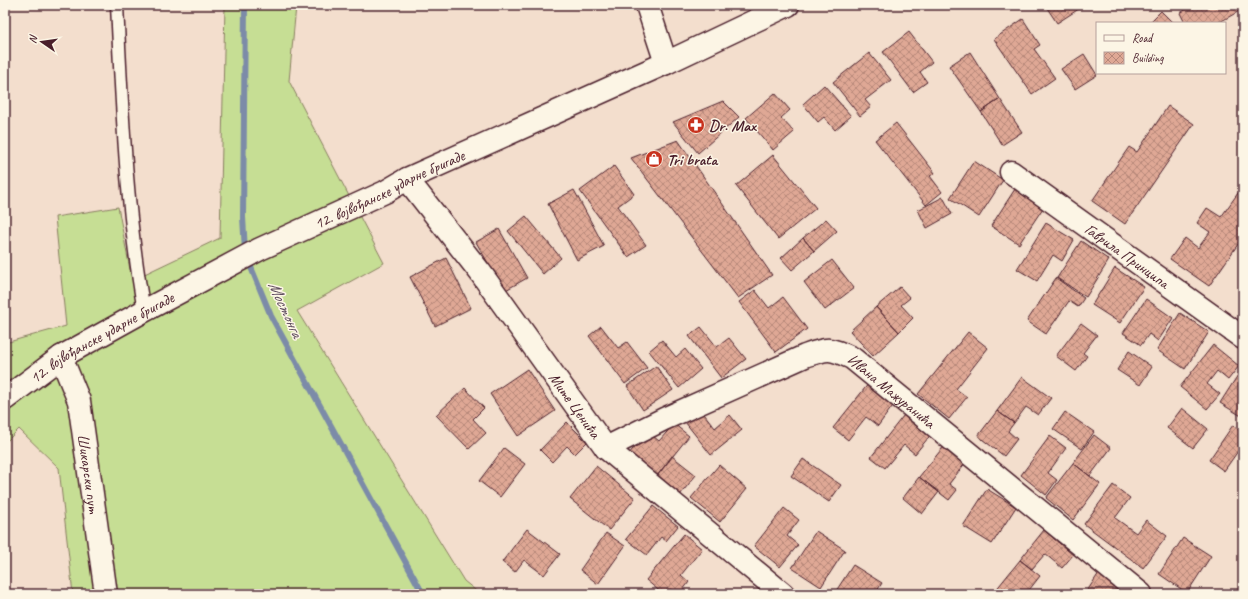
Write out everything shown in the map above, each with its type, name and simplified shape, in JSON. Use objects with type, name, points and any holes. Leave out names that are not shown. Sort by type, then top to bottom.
[{"type":"street","points":[[647,5],[666,63]]},
{"type":"street","name":"12. војвођанске ударне бригаде","points":[[5,400],[61,357],[260,249],[384,192],[407,179],[666,63],[788,5]]},
{"type":"street","name":"Гаврила Принципа","points":[[1011,172],[1243,338]]},
{"type":"street","name":"Мите Ценића","points":[[407,179],[480,272],[606,448],[784,594]]},
{"type":"street","name":"Ивана Мажуранића","points":[[606,448],[664,419],[805,356],[827,348],[836,350],[856,361],[1141,594]]},
{"type":"street","name":"Шикарски пут","points":[[61,357],[79,401],[106,594]]},
{"type":"lane","points":[[117,5],[123,135],[130,217],[144,311]]},
{"type":"green space","points":[[225,5],[298,5],[296,6],[289,81],[384,263],[297,311],[464,581],[480,594],[73,594],[59,468],[19,429],[5,443],[5,343],[66,326],[55,217],[118,207],[132,280],[220,238]]},
{"type":"building","points":[[1045,5],[1085,5],[1057,23]]},
{"type":"building","points":[[1194,5],[1243,5],[1243,9],[1220,22],[1184,22],[1180,13]]},
{"type":"building","points":[[1161,11],[1172,22],[1150,22]]},
{"type":"building","points":[[1023,19],[1040,45],[1034,49],[1055,78],[1032,94],[994,39]]},
{"type":"building","points":[[909,32],[932,62],[920,72],[927,82],[913,92],[883,52]]},
{"type":"building","points":[[970,52],[1000,99],[981,112],[949,66]]},
{"type":"building","points":[[869,53],[891,80],[865,100],[871,107],[860,116],[833,82]]},
{"type":"building","points":[[1084,54],[1097,75],[1075,89],[1061,69]]},
{"type":"building","points":[[824,85],[851,116],[835,130],[824,117],[818,122],[803,104]]},
{"type":"building","points":[[775,93],[790,110],[781,118],[794,132],[773,150],[746,118]]},
{"type":"building","points":[[1000,99],[1022,132],[1002,145],[981,112]]},
{"type":"building","points":[[723,101],[739,117],[698,153],[673,122]]},
{"type":"building","points":[[1168,106],[1194,124],[1125,224],[1092,201],[1129,147],[1137,152]]},
{"type":"building","points":[[896,123],[935,173],[930,176],[942,192],[926,205],[875,140]]},
{"type":"building","points":[[678,140],[772,275],[738,298],[631,158]]},
{"type":"building","points":[[773,155],[816,208],[778,239],[736,186]]},
{"type":"building","points":[[974,161],[1003,180],[979,217],[950,198]]},
{"type":"building","points":[[614,166],[634,194],[618,206],[646,245],[628,257],[580,191]]},
{"type":"building","points":[[1243,186],[1243,237],[1209,286],[1170,259],[1185,238],[1198,248],[1210,232],[1197,223],[1207,208],[1221,217]]},
{"type":"building","points":[[1015,189],[1043,208],[1019,244],[991,226]]},
{"type":"building","points":[[574,190],[604,246],[577,260],[548,204]]},
{"type":"building","points":[[943,197],[952,214],[927,228],[918,210]]},
{"type":"building","points":[[526,216],[561,258],[543,274],[508,231]]},
{"type":"building","points":[[826,219],[837,231],[814,251],[803,238]]},
{"type":"building","points":[[1046,223],[1074,240],[1062,261],[1053,255],[1037,281],[1017,269]]},
{"type":"building","points":[[499,229],[527,278],[504,291],[476,242]]},
{"type":"building","points":[[803,238],[814,251],[792,270],[781,258]]},
{"type":"building","points":[[1081,241],[1109,260],[1086,297],[1057,278]]},
{"type":"building","points":[[446,258],[471,308],[435,326],[410,277]]},
{"type":"building","points":[[832,260],[854,288],[825,310],[804,282]]},
{"type":"building","points":[[1115,268],[1144,287],[1120,323],[1092,305]]},
{"type":"building","points":[[1056,278],[1084,298],[1078,307],[1069,301],[1046,334],[1027,321]]},
{"type":"building","points":[[900,287],[910,298],[901,305],[913,318],[899,332],[876,307]]},
{"type":"building","points":[[755,290],[769,308],[783,297],[807,329],[776,352],[739,302]]},
{"type":"building","points":[[1146,299],[1173,318],[1158,341],[1149,334],[1141,345],[1123,333]]},
{"type":"building","points":[[876,307],[899,332],[873,356],[850,331]]},
{"type":"building","points":[[1180,313],[1209,332],[1185,369],[1157,350]]},
{"type":"building","points":[[1081,323],[1097,335],[1083,353],[1087,356],[1076,371],[1056,356]]},
{"type":"building","points":[[601,326],[618,348],[627,342],[647,368],[625,384],[589,336]]},
{"type":"building","points":[[701,327],[717,347],[729,338],[746,359],[721,378],[689,336]]},
{"type":"building","points":[[968,332],[988,348],[956,389],[967,397],[949,419],[918,394]]},
{"type":"building","points":[[662,340],[676,357],[685,349],[701,369],[679,388],[649,351]]},
{"type":"building","points":[[1213,345],[1239,366],[1228,380],[1217,371],[1207,384],[1220,394],[1207,409],[1180,387]]},
{"type":"building","points":[[1129,351],[1152,367],[1140,385],[1117,370]]},
{"type":"building","points":[[656,366],[673,390],[643,410],[627,386]]},
{"type":"building","points":[[1243,367],[1243,417],[1220,403]]},
{"type":"building","points":[[527,369],[555,411],[518,436],[490,394]]},
{"type":"building","points":[[1022,377],[1051,398],[1038,415],[1026,407],[1014,423],[997,411]]},
{"type":"building","points":[[869,383],[895,403],[878,426],[866,417],[848,440],[833,428]]},
{"type":"building","points":[[465,388],[484,408],[473,419],[486,433],[469,449],[436,415]]},
{"type":"building","points":[[1182,408],[1208,429],[1193,448],[1167,428]]},
{"type":"building","points":[[701,410],[715,428],[730,415],[742,430],[711,455],[685,422]]},
{"type":"building","points":[[907,411],[933,432],[915,454],[904,445],[885,468],[871,457]]},
{"type":"building","points":[[997,411],[1014,423],[1008,431],[1017,439],[1004,456],[978,436]]},
{"type":"building","points":[[1065,412],[1094,432],[1082,449],[1053,429]]},
{"type":"building","points":[[567,422],[587,442],[575,454],[567,446],[552,462],[540,450]]},
{"type":"building","points":[[674,424],[689,436],[657,476],[629,454],[647,431],[659,441]]},
{"type":"building","points":[[1233,425],[1243,433],[1243,444],[1224,471],[1209,460]]},
{"type":"building","points":[[1094,435],[1111,448],[1090,476],[1073,463]]},
{"type":"building","points":[[1050,436],[1066,448],[1048,473],[1057,480],[1046,495],[1021,475]]},
{"type":"building","points":[[945,445],[966,462],[949,484],[957,490],[949,500],[919,477]]},
{"type":"building","points":[[504,448],[525,464],[500,497],[479,481]]},
{"type":"building","points":[[672,456],[696,475],[680,495],[657,476]]},
{"type":"building","points":[[803,459],[841,485],[829,502],[791,476]]},
{"type":"building","points":[[1073,463],[1100,484],[1073,520],[1046,498]]},
{"type":"building","points":[[719,465],[747,489],[720,522],[691,498]]},
{"type":"building","points":[[596,466],[635,498],[609,530],[570,499]]},
{"type":"building","points":[[919,477],[939,492],[922,514],[903,498]]},
{"type":"building","points":[[1113,485],[1130,498],[1115,518],[1136,533],[1146,520],[1167,536],[1143,568],[1084,524]]},
{"type":"building","points":[[987,489],[1016,507],[992,544],[963,526]]},
{"type":"building","points":[[653,506],[678,526],[666,541],[661,537],[647,555],[626,539]]},
{"type":"building","points":[[784,508],[799,520],[787,536],[798,545],[780,567],[754,546]]},
{"type":"building","points":[[527,529],[560,554],[544,575],[524,560],[515,572],[502,562]]},
{"type":"building","points":[[1044,530],[1073,555],[1062,568],[1045,554],[1032,569],[1020,560]]},
{"type":"building","points":[[816,531],[845,550],[821,587],[792,568]]},
{"type":"building","points":[[606,533],[625,546],[598,584],[580,570]]},
{"type":"building","points":[[684,534],[702,549],[681,575],[689,582],[680,594],[677,594],[670,589],[666,594],[663,594],[646,580]]},
{"type":"building","points":[[1183,538],[1211,556],[1187,593],[1159,574]]},
{"type":"building","points":[[1020,560],[1040,576],[1026,594],[999,594],[995,591]]},
{"type":"building","points":[[853,565],[882,583],[875,594],[834,594]]},
{"type":"building","points":[[1099,573],[1126,594],[1085,594]]},
{"type":"waterway","name":"Мостонга","points":[[245,5],[243,217],[245,251]]},
{"type":"waterway","name":"Мостонга","points":[[248,260],[271,316],[423,594]]},
{"type":"place","name":"Dr. Max","points":[[696,125]]},
{"type":"place","name":"Tri brata","points":[[654,159]]}]
